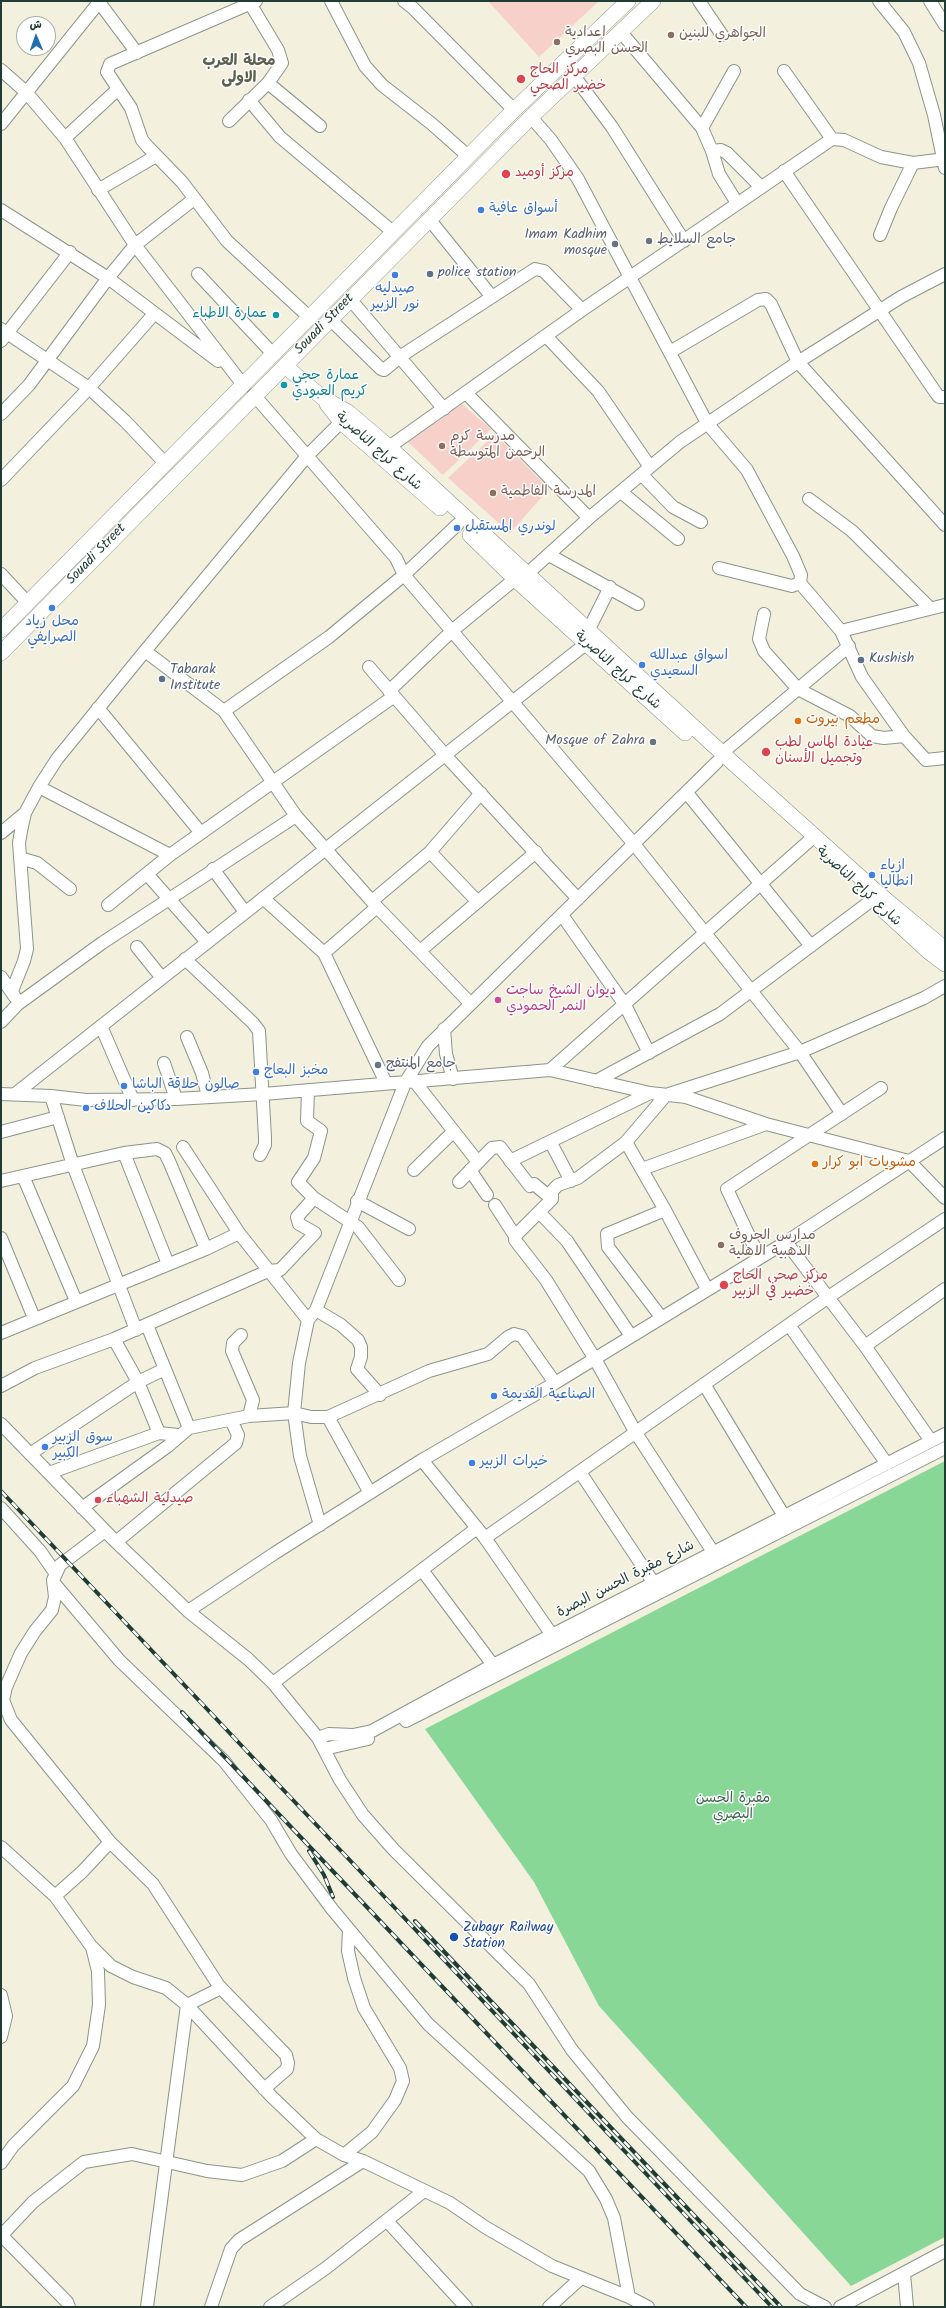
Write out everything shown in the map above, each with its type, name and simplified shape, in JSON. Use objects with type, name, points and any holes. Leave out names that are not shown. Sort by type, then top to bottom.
[{"type":"main road","name":"Souadi Street","points":[[1,630],[27,602],[166,464],[249,390],[284,366],[531,117],[653,1]]},
{"type":"main road","name":"Souadi Street","points":[[1,653],[249,390],[273,354],[468,156],[623,3]]},
{"type":"main road","points":[[430,195],[442,206]]},
{"type":"main road","points":[[368,257],[380,268]]},
{"type":"main road","points":[[284,366],[323,398]]},
{"type":"main road","name":"شارع كراج الناصرية","points":[[323,398],[342,422],[588,636],[872,900],[929,952],[945,964]]},
{"type":"main road","name":"شارع كراج الناصرية","points":[[323,398],[348,412],[389,447],[521,577]]},
{"type":"main road","name":"شارع كراج الناصرية","points":[[720,758],[945,949]]},
{"type":"street","points":[[331,1],[365,66],[382,85],[432,124],[468,156]]},
{"type":"street","points":[[699,1],[722,35]]},
{"type":"street","points":[[389,447],[582,310],[832,139],[844,140],[881,157],[914,163],[944,162],[934,115],[919,63],[904,32],[879,1]]},
{"type":"street","points":[[930,1],[945,25]]},
{"type":"street","points":[[1,124],[99,2],[137,53]]},
{"type":"street","points":[[229,121],[268,83],[279,69],[282,57],[253,3],[108,67],[108,76],[131,108],[142,140],[182,182],[227,241],[309,318]]},
{"type":"street","points":[[412,3],[514,110]]},
{"type":"street","points":[[620,31],[702,128],[712,151],[719,174],[737,204]]},
{"type":"street","points":[[1,70],[26,92],[65,138],[135,245],[229,370],[249,390],[396,558],[404,574],[634,844],[800,1052],[842,1114]]},
{"type":"street","points":[[702,128],[734,71]]},
{"type":"street","points":[[784,71],[832,139]]},
{"type":"street","points":[[574,76],[616,133],[684,241]]},
{"type":"street","points":[[268,83],[320,126]]},
{"type":"street","points":[[65,138],[118,89]]},
{"type":"street","points":[[249,100],[280,137],[393,232]]},
{"type":"street","points":[[531,117],[551,140],[578,179],[707,423],[747,470],[796,562],[801,574],[800,583],[841,631],[862,677],[904,736],[926,760],[945,758]]},
{"type":"street","points":[[712,151],[721,150],[727,153],[761,187]]},
{"type":"street","points":[[98,190],[156,156]]},
{"type":"street","points":[[880,235],[891,208],[914,163]]},
{"type":"street","points":[[784,171],[936,394],[939,397],[945,398]]},
{"type":"street","points":[[1,414],[29,385],[49,360],[108,278],[135,245],[194,199]]},
{"type":"street","points":[[1,210],[70,252],[108,278],[229,370]]},
{"type":"street","points":[[429,219],[492,297]]},
{"type":"street","points":[[70,252],[3,335],[49,360],[89,388],[125,421],[166,464]]},
{"type":"street","points":[[330,319],[381,369],[384,370],[401,356],[534,269],[539,268],[544,270],[582,310]]},
{"type":"street","points":[[198,274],[273,354]]},
{"type":"street","points":[[108,905],[170,855],[273,783],[391,694],[453,630],[549,555],[589,518],[707,423],[798,362],[880,310],[945,274]]},
{"type":"street","points":[[350,299],[401,356],[444,409]]},
{"type":"street","points":[[670,352],[758,300],[766,299],[771,304],[798,362],[945,525]]},
{"type":"street","points":[[1,480],[89,388],[154,314]]},
{"type":"street","points":[[546,336],[598,391],[646,471],[674,507],[701,522]]},
{"type":"street","points":[[466,393],[589,518]]},
{"type":"street","points":[[12,991],[24,961],[27,949],[19,843],[25,813],[39,787],[56,759],[144,651],[307,456],[342,422]]},
{"type":"street","points":[[621,492],[678,539]]},
{"type":"street","points":[[809,499],[852,532],[930,608]]},
{"type":"street","points":[[224,712],[329,637],[404,574],[458,524]]},
{"type":"street","points":[[549,555],[610,587],[638,604]]},
{"type":"street","points":[[719,568],[792,586],[800,583]]},
{"type":"street","points":[[1,574],[27,602]]},
{"type":"street","points":[[15,1094],[513,701],[588,636],[610,587]]},
{"type":"street","points":[[841,631],[945,605]]},
{"type":"street","points":[[764,614],[759,639],[764,651],[798,689],[850,716],[872,736],[884,738],[904,736]]},
{"type":"street","points":[[320,1525],[300,1456],[294,1413],[299,1362],[308,1320],[316,1310],[357,1201],[410,1082],[428,1046],[720,758],[849,646]]},
{"type":"street","points":[[144,651],[224,712],[296,816],[375,904],[471,1004]]},
{"type":"street","points":[[369,667],[445,755],[578,899]]},
{"type":"street","points":[[98,708],[201,834]]},
{"type":"street","points":[[39,787],[170,855]]},
{"type":"street","points":[[324,953],[430,852],[481,793]]},
{"type":"street","points":[[686,793],[811,946]]},
{"type":"street","points":[[1,833],[25,813]]},
{"type":"street","points":[[1,1022],[18,1004],[169,898],[296,816]]},
{"type":"street","points":[[550,1070],[809,841]]},
{"type":"street","points":[[430,852],[478,902]]},
{"type":"street","points":[[420,951],[536,852]]},
{"type":"street","points":[[20,858],[37,863],[70,888]]},
{"type":"street","points":[[213,869],[245,912]]},
{"type":"street","points":[[147,874],[207,942]]},
{"type":"street","points":[[263,898],[324,953],[386,1083]]},
{"type":"street","points":[[596,1081],[649,1054],[720,1014],[872,900]]},
{"type":"street","points":[[562,915],[625,1005],[649,1054]]},
{"type":"street","points":[[137,947],[162,978]]},
{"type":"street","points":[[185,959],[254,1023],[259,1031],[265,1145],[260,1155]]},
{"type":"street","points":[[1,977],[12,991],[18,1004]]},
{"type":"street","points":[[515,1236],[552,1199],[552,1191],[570,1180],[578,1178],[626,1142],[666,1096],[800,1052],[924,998],[945,986]]},
{"type":"street","points":[[101,1026],[133,1100]]},
{"type":"street","points":[[444,1029],[446,1054],[453,1079]]},
{"type":"street","points":[[187,1037],[202,1073],[208,1096]]},
{"type":"street","points":[[164,1063],[176,1099]]},
{"type":"street","points":[[1,1094],[51,1096],[86,1100],[176,1099],[263,1094],[550,1070],[650,1093],[666,1096],[686,1097],[766,1124],[810,1134],[908,1161],[945,1198]]},
{"type":"street","points":[[410,1082],[453,1132],[474,1166],[487,1195]]},
{"type":"street","points":[[759,1257],[727,1189],[881,1088]]},
{"type":"street","points":[[308,1090],[307,1121],[321,1131],[314,1158],[298,1182],[314,1198],[364,1234],[399,1280]]},
{"type":"street","points":[[510,1161],[551,1143],[650,1093]]},
{"type":"street","points":[[51,1096],[73,1165],[119,1283],[165,1370],[189,1428]]},
{"type":"street","points":[[1,1132],[58,1117]]},
{"type":"street","points":[[642,1169],[766,1124]]},
{"type":"street","points":[[414,1170],[453,1132]]},
{"type":"street","points":[[188,1611],[422,1460],[555,1383],[759,1257],[786,1242],[945,1138]]},
{"type":"street","points":[[626,1142],[665,1210],[707,1289]]},
{"type":"street","points":[[551,1143],[570,1180]]},
{"type":"street","points":[[183,1146],[239,1233],[308,1320]]},
{"type":"street","points":[[459,1182],[496,1146],[500,1147],[530,1186],[534,1184],[552,1199]]},
{"type":"street","points":[[1,1181],[124,1153],[157,1149],[165,1153],[206,1249]]},
{"type":"street","points":[[124,1153],[168,1264]]},
{"type":"street","points":[[22,1176],[76,1301]]},
{"type":"street","points":[[1,1386],[35,1368],[114,1339],[268,1271],[280,1270],[315,1233],[299,1224],[297,1218],[314,1198]]},
{"type":"street","points":[[357,1201],[409,1229]]},
{"type":"street","points":[[495,1205],[515,1236],[515,1240],[546,1280],[595,1359],[636,1433],[713,1552]]},
{"type":"street","points":[[661,1317],[622,1268],[608,1247],[606,1240],[608,1234],[665,1210]]},
{"type":"street","points":[[539,1212],[567,1241],[631,1336]]},
{"type":"street","points":[[485,1538],[827,1298],[945,1219]]},
{"type":"street","points":[[1,1333],[119,1283],[206,1249],[239,1233]]},
{"type":"street","points":[[1,1238],[34,1318]]},
{"type":"street","points":[[786,1242],[827,1298],[865,1346],[931,1441]]},
{"type":"street","points":[[865,1346],[945,1289]]},
{"type":"street","points":[[316,1310],[341,1325],[358,1340],[361,1347],[361,1357],[357,1369],[380,1395]]},
{"type":"street","points":[[789,1325],[887,1464]]},
{"type":"street","points":[[82,1508],[168,1446],[178,1435],[189,1428],[250,1416],[294,1413],[311,1417],[328,1417],[380,1395],[430,1371],[488,1354],[508,1336],[514,1334],[522,1336],[555,1383]]},
{"type":"street","points":[[241,1335],[233,1343],[232,1351],[253,1400],[250,1416]]},
{"type":"street","points":[[114,1339],[138,1382],[159,1433]]},
{"type":"street","points":[[30,1454],[138,1382],[165,1370]]},
{"type":"street","points":[[704,1384],[784,1516]]},
{"type":"street","points":[[328,1417],[370,1493]]},
{"type":"street","points":[[116,1542],[236,1443],[238,1436],[231,1420]]},
{"type":"street","points":[[1,1424],[82,1508],[188,1611],[248,1659],[273,1683],[318,1738],[340,1780],[362,1815],[394,1850],[529,1984],[572,2050],[627,2117],[800,2294],[825,2307]]},
{"type":"street","points":[[49,1473],[159,1433],[178,1435]]},
{"type":"street","name":"شارع مقبرة الحسن البصرة","points":[[318,1738],[329,1734],[353,1735],[372,1731],[493,1665],[653,1582],[784,1516],[832,1499],[887,1464],[945,1434]]},
{"type":"street","name":"شارع مقبرة الحسن البصرة","points":[[324,1749],[375,1737],[832,1499],[945,1448]]},
{"type":"street","points":[[422,1460],[485,1538],[552,1635]]},
{"type":"street","points":[[580,1472],[653,1582]]},
{"type":"street","points":[[1,1508],[40,1551],[55,1578],[119,1660],[224,1761],[271,1820],[291,1854],[349,1930],[428,2024],[589,2171],[606,2199],[614,2218],[629,2297]]},
{"type":"street","points":[[273,1683],[477,1528]]},
{"type":"street","points":[[105,1531],[60,1565],[55,1578],[55,1597],[52,1610],[21,1653],[6,1687],[3,1700],[11,1720],[110,1842],[153,1884],[219,1986],[286,2055],[288,2063],[286,2069],[264,2088]]},
{"type":"street","points":[[422,1570],[493,1665]]},
{"type":"street","points":[[55,1896],[110,1842]]},
{"type":"street","points":[[1,1846],[55,1896],[92,1946],[111,1966],[133,1977],[166,1988],[187,2005],[264,2088],[316,2140],[344,2155],[363,2161],[450,2203],[485,2227],[552,2266],[629,2297],[648,2307]]},
{"type":"street","points":[[344,2155],[372,2132],[395,2100],[403,2080],[400,2068],[364,2008],[354,1978],[348,1952],[349,1930]]},
{"type":"street","points":[[1,2163],[7,2147],[73,2086],[93,2046],[99,2005],[98,1971],[92,1946]]},
{"type":"street","points":[[187,2005],[215,1991],[219,1986]]},
{"type":"street","points":[[1,1995],[6,2016],[1,2037]]},
{"type":"street","points":[[147,2307],[187,2005]]},
{"type":"street","points":[[69,2307],[67,2302],[1,2236],[32,2202],[84,2162],[132,2154],[207,2171],[242,2175],[282,2160],[316,2140]]},
{"type":"street","points":[[211,2307],[231,2249],[238,2240],[363,2161]]},
{"type":"street","points":[[270,2307],[326,2268],[424,2191]]},
{"type":"street","points":[[387,2221],[460,2305]]},
{"type":"street","points":[[840,2307],[945,2251]]},
{"type":"street","points":[[904,2274],[907,2307]]},
{"type":"street","points":[[549,2307],[581,2278]]},
{"type":"shaded area","points":[[488,1],[599,1],[539,57]]},
{"type":"shaded area","points":[[462,404],[491,429],[443,475],[408,442]]},
{"type":"shaded area","points":[[495,434],[549,489],[510,533],[448,478]]},
{"type":"green space","name":"مقبرة الحسن البصري","points":[[945,1461],[945,2237],[851,2286],[599,2006],[534,1882],[425,1729]]},
{"type":"railway","points":[[1,1491],[772,2307]]},
{"type":"railway","points":[[182,1712],[746,2307]]},
{"type":"railway","points":[[309,1851],[324,1875],[333,1897]]},
{"type":"railway","points":[[415,1921],[781,2307]]},
{"type":"place","name":"الجواهري للبنين","points":[[671,35]]},
{"type":"place","name":"اعدادية الحسن البصري","points":[[557,42]]},
{"type":"place","name":"مركز الحاج خضير الصحي","points":[[521,79]]},
{"type":"place","name":"مركز أوميد","points":[[506,174]]},
{"type":"place","name":"أسواق عافية","points":[[481,210]]},
{"type":"place","name":"جامع السلايط","points":[[649,241]]},
{"type":"place","name":"Imam Kadhim mosque","points":[[615,244]]},
{"type":"place","name":"police station","points":[[430,274]]},
{"type":"place","name":"صيدليه نور الزبير","points":[[395,275]]},
{"type":"place","name":"عمارة الاطباء","points":[[276,315]]},
{"type":"place","name":"عمارة حجي كريم العبودي","points":[[284,385]]},
{"type":"place","name":"مدرسة كرم الرحمن المتوسطة","points":[[442,446]]},
{"type":"place","name":"المدرسة الفاطمية","points":[[493,493]]},
{"type":"place","name":"لوندري المستقبل","points":[[457,528]]},
{"type":"place","name":"محل زياد الصرايفي","points":[[52,608]]},
{"type":"place","name":"Kushish","points":[[861,660]]},
{"type":"place","name":"اسواق عبدالله السعيدي","points":[[642,665]]},
{"type":"place","name":"Tabarak Institute","points":[[162,679]]},
{"type":"place","name":"مطعم بيروت","points":[[798,721]]},
{"type":"place","name":"Mosque of Zahra","points":[[653,742]]},
{"type":"place","name":"عيادة الماس لطب وتجميل الأسنان","points":[[766,752]]},
{"type":"place","name":"ازياء انطاليا","points":[[872,875]]},
{"type":"place","name":"ديوان الشيخ ساجت النمر الحمودي","points":[[498,1000]]},
{"type":"place","name":"جامع المنتفج","points":[[378,1065]]},
{"type":"place","name":"مخبز البعاج","points":[[256,1072]]},
{"type":"place","name":"صالون حلاقة الباشا","points":[[124,1086]]},
{"type":"place","name":"دكاكين الحلاف","points":[[86,1108]]},
{"type":"place","name":"مشويات ابو كرار","points":[[815,1164]]},
{"type":"place","name":"مدارس الحروف الذهبية الاهلية","points":[[721,1245]]},
{"type":"place","name":"مركز صحي الحاج خضير في الزبير","points":[[724,1285]]},
{"type":"place","name":"الصناعية القديمة","points":[[494,1396]]},
{"type":"place","name":"سوق الزبير الكبير","points":[[45,1447]]},
{"type":"place","name":"خيرات الزبير","points":[[472,1463]]},
{"type":"place","name":"صيدلية الشهباء","points":[[98,1500]]},
{"type":"place","name":"Zubayr Railway Station","points":[[454,1937]]},
{"type":"district","name":"محلة العرب الاولى","points":[[239,70]]}]
